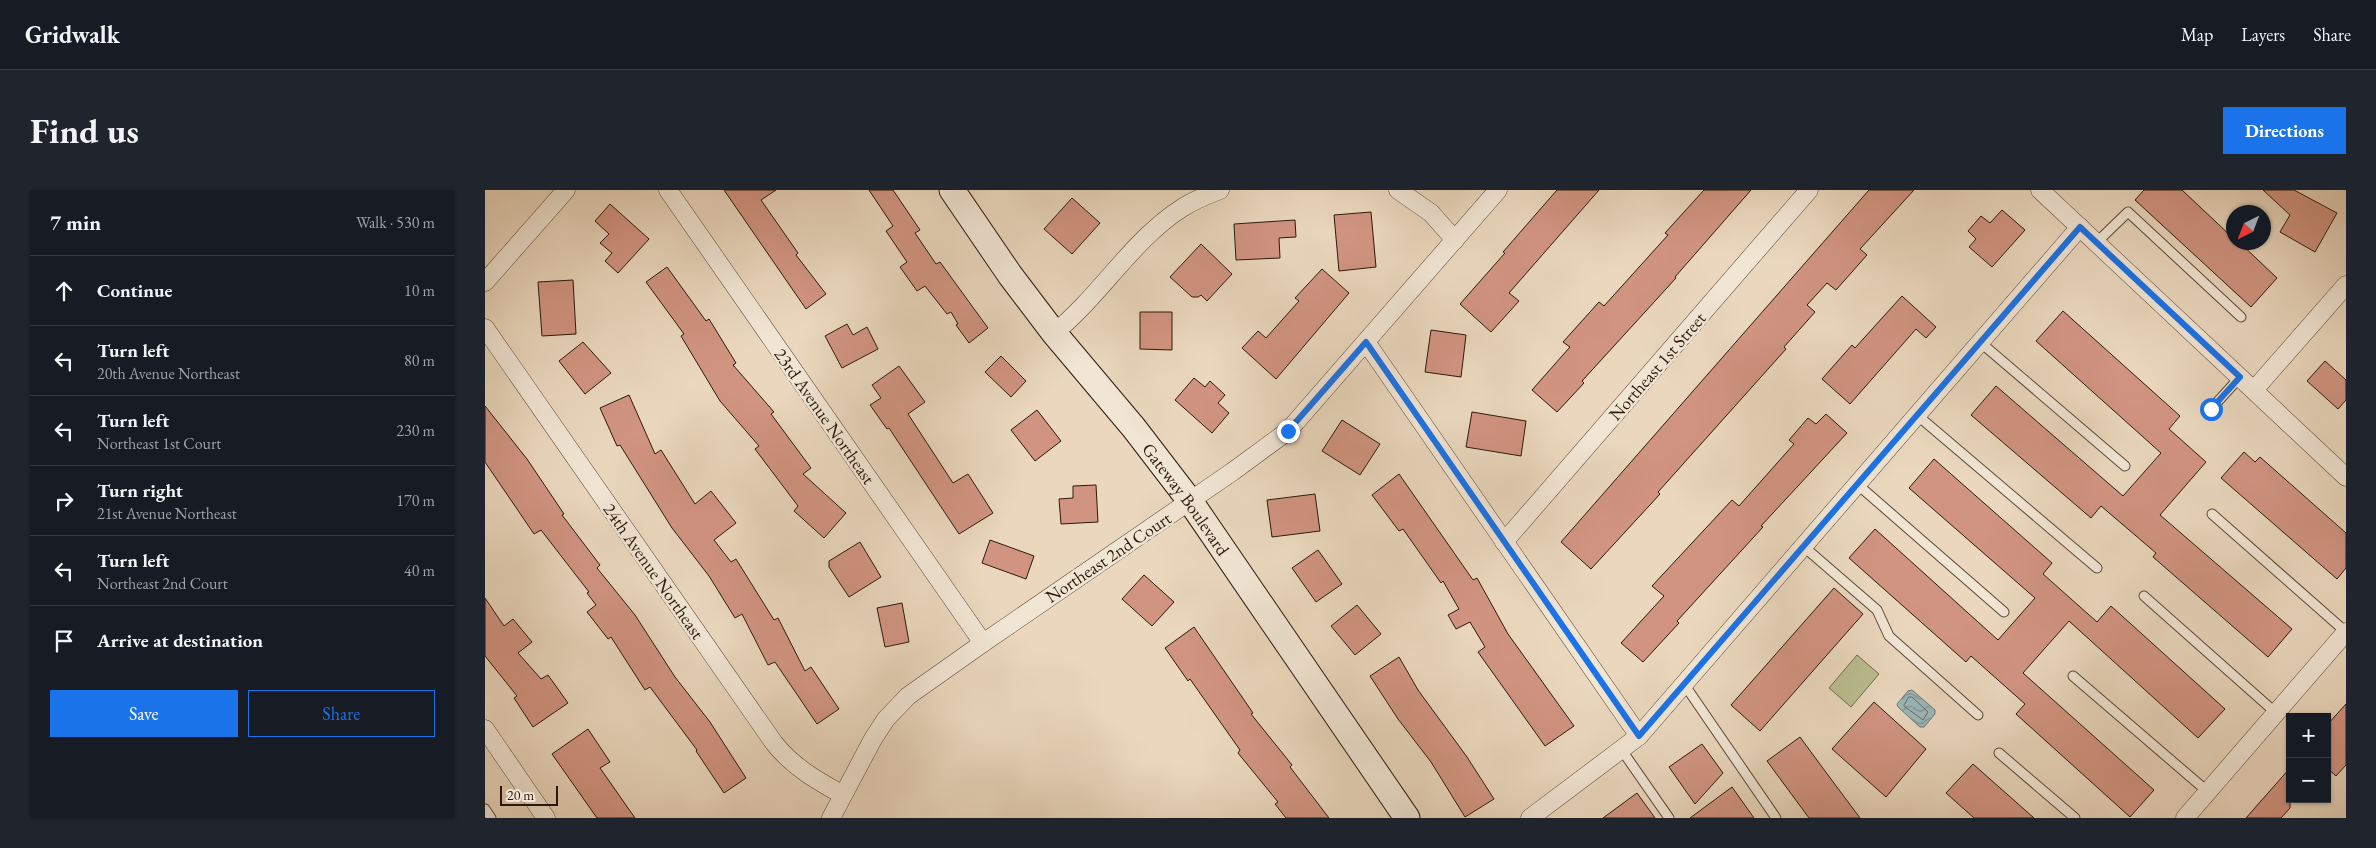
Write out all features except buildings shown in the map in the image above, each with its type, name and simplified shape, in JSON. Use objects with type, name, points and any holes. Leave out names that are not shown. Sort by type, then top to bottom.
[{"type":"main road","name":"Gateway Boulevard","points":[[952,190],[1010,275],[1054,333],[1134,428],[1190,501],[1407,818]]},
{"type":"street","points":[[485,282],[566,190]]},
{"type":"street","name":"23rd Avenue Northeast","points":[[668,190],[983,643]]},
{"type":"street","points":[[1054,333],[1080,310],[1149,235],[1181,208],[1220,190]]},
{"type":"street","points":[[1398,190],[1431,213],[1455,240]]},
{"type":"street","name":"Northeast 2nd Court","points":[[831,818],[886,719],[908,696],[1288,431],[1498,190]]},
{"type":"street","name":"Northeast 1st Street","points":[[1504,542],[1809,190]]},
{"type":"street","points":[[2040,190],[2346,476]]},
{"type":"street","points":[[1529,818],[1639,736],[2080,227]]},
{"type":"street","points":[[2254,390],[2346,285]]},
{"type":"street","name":"24th Avenue Northeast","points":[[485,328],[774,743],[784,756],[801,770],[843,795]]},
{"type":"street","points":[[1366,342],[1639,736]]},
{"type":"street","points":[[2185,818],[2346,632]]},
{"type":"street","points":[[485,729],[546,818]]},
{"type":"lane","points":[[2097,243],[2128,212],[2241,317]]},
{"type":"lane","points":[[1980,342],[2125,466]]},
{"type":"lane","points":[[2211,409],[2240,377]]},
{"type":"lane","points":[[1917,415],[2097,568]]},
{"type":"lane","points":[[1857,484],[2004,612]]},
{"type":"lane","points":[[2212,514],[2346,632]]},
{"type":"lane","points":[[1803,546],[1877,610],[1889,636],[1978,715]]},
{"type":"lane","points":[[2144,596],[2277,713]]},
{"type":"lane","points":[[2073,676],[2208,792]]},
{"type":"lane","points":[[1684,684],[1776,818]]},
{"type":"lane","points":[[1621,749],[1669,818]]},
{"type":"lane","points":[[1999,753],[2075,818]]},
{"type":"lane","points":[[485,809],[491,818]]},
{"type":"green space","points":[[1857,655],[1879,674],[1851,707],[1829,688]]},
{"type":"water","points":[[1912,690],[1935,710],[1935,714],[1924,727],[1920,727],[1897,704],[1908,691]]},
{"type":"route","points":[[1288,431],[1366,342],[1639,736],[2080,227],[2240,377],[2211,409]]}]
